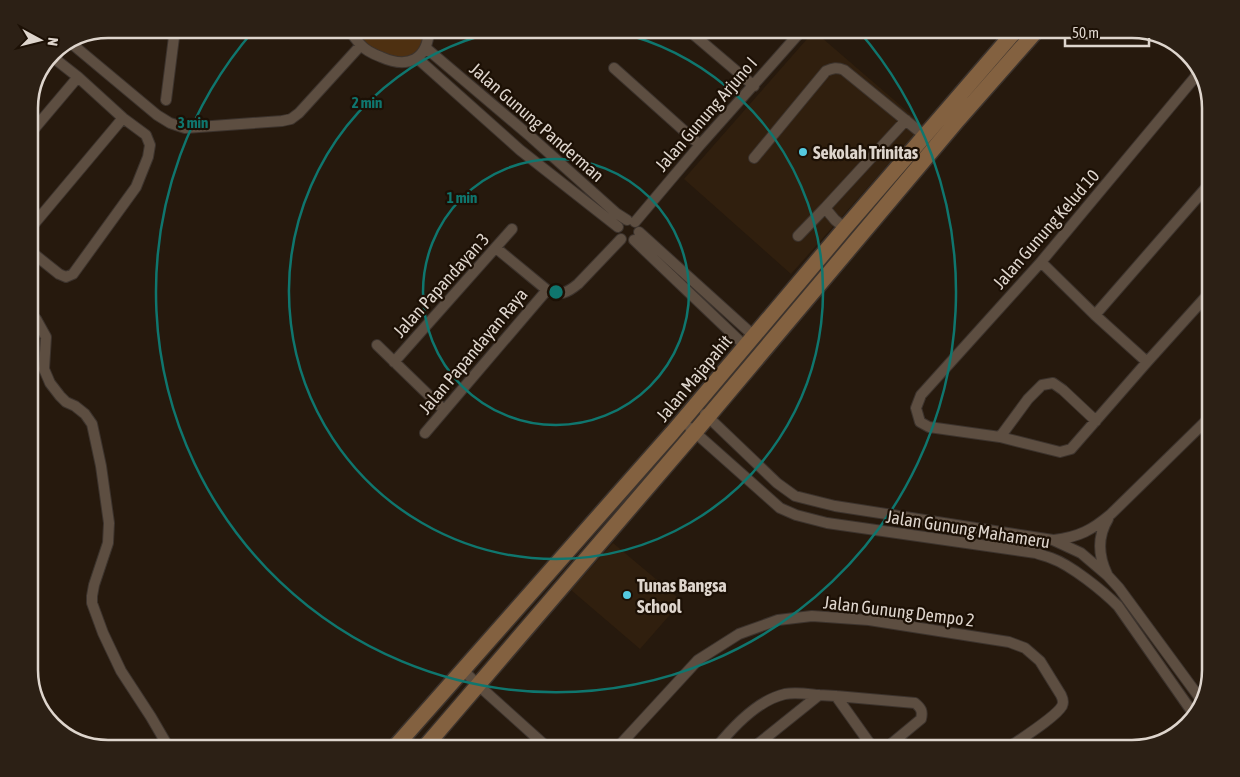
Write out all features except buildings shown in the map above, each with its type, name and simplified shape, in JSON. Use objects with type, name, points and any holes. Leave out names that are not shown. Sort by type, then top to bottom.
[{"type":"street","points":[[166,100],[174,37]]},
{"type":"street","points":[[355,37],[372,54],[390,62],[408,62],[417,58],[426,48],[428,37]]},
{"type":"street","points":[[696,37],[754,86]]},
{"type":"street","name":"Jalan Gunung Arjuno I","points":[[631,228],[700,145],[796,37]]},
{"type":"street","name":"Jalan Majapahit","points":[[401,740],[695,405],[844,228],[1010,37]]},
{"type":"street","name":"Jalan Majapahit","points":[[431,740],[1031,37]]},
{"type":"street","points":[[75,46],[157,115],[170,123],[185,128],[282,121],[291,118],[299,113],[361,45]]},
{"type":"street","name":"Jalan Gunung Panderman","points":[[426,48],[531,137],[616,213],[750,341]]},
{"type":"street","name":"Jalan Gunung Panderman","points":[[417,58],[520,150],[631,228]]},
{"type":"street","points":[[38,257],[59,274],[66,276],[73,274],[136,187],[148,157],[150,145],[146,135],[123,118],[63,65]]},
{"type":"street","points":[[754,158],[826,71],[838,67],[925,136]]},
{"type":"street","points":[[614,68],[700,145]]},
{"type":"street","points":[[38,124],[78,77]]},
{"type":"street","name":"Jalan Gunung Kelud 10","points":[[1000,437],[929,427],[920,422],[916,408],[920,395],[1041,262],[1195,77]]},
{"type":"street","points":[[946,112],[958,122]]},
{"type":"street","points":[[38,219],[123,118]]},
{"type":"street","points":[[798,236],[906,120]]},
{"type":"street","points":[[1095,315],[1202,192]]},
{"type":"street","points":[[824,208],[844,228]]},
{"type":"street","points":[[496,248],[547,290],[555,294],[571,290],[578,284],[621,239],[618,231],[631,228]]},
{"type":"street","name":"Jalan Papandayan 3","points":[[394,362],[512,229]]},
{"type":"street","points":[[1041,262],[1146,362]]},
{"type":"street","name":"Jalan Papandayan Raya","points":[[425,434],[547,290]]},
{"type":"street","points":[[1096,421],[1053,383],[1042,385],[1000,437],[1060,452],[1071,449],[1096,421],[1146,362],[1202,301]]},
{"type":"street","points":[[38,323],[46,337],[44,369],[50,383],[66,402],[85,414],[92,424],[109,523],[108,543],[94,585],[92,603],[103,633],[121,671],[164,740]]},
{"type":"street","points":[[377,345],[444,410]]},
{"type":"street","name":"Jalan Gunung Mahameru","points":[[695,405],[777,483],[795,496],[835,506],[1053,540],[1081,553],[1108,576],[1125,596],[1197,695]]},
{"type":"street","name":"Jalan Gunung Mahameru","points":[[682,420],[780,508],[796,515],[828,523],[1036,553],[1066,565],[1118,606],[1190,709]]},
{"type":"street","points":[[1053,540],[1069,538],[1084,533],[1111,514],[1202,425]]},
{"type":"street","points":[[1108,576],[1102,564],[1099,551],[1104,525],[1111,514]]},
{"type":"street","points":[[931,538],[934,521]]},
{"type":"street","name":"Jalan Gunung Dempo 2","points":[[624,740],[698,660],[739,634],[762,625],[778,620],[812,616],[878,622],[1009,642],[1026,648],[1040,661],[1063,699],[1062,705],[1055,714],[1019,740]]},
{"type":"street","points":[[463,670],[478,686],[539,740]]},
{"type":"street","points":[[722,740],[756,708],[773,698],[785,694],[801,693],[915,703],[921,708],[921,719],[896,740]]},
{"type":"street","points":[[764,740],[819,695]]},
{"type":"street","points":[[836,696],[867,740]]},
{"type":"shaded area","points":[[358,37],[424,37],[420,55],[407,60],[388,58],[361,44]]},
{"type":"shaded area","name":"Sekolah Trinitas","points":[[809,37],[821,37],[923,125],[791,274],[684,179]]},
{"type":"shaded area","name":"Tunas Bangsa School","points":[[613,543],[682,601],[640,649],[571,590]]},
{"type":"place","name":"Sekolah Trinitas","points":[[803,152]]},
{"type":"place","name":"Tunas Bangsa School","points":[[627,595]]}]
